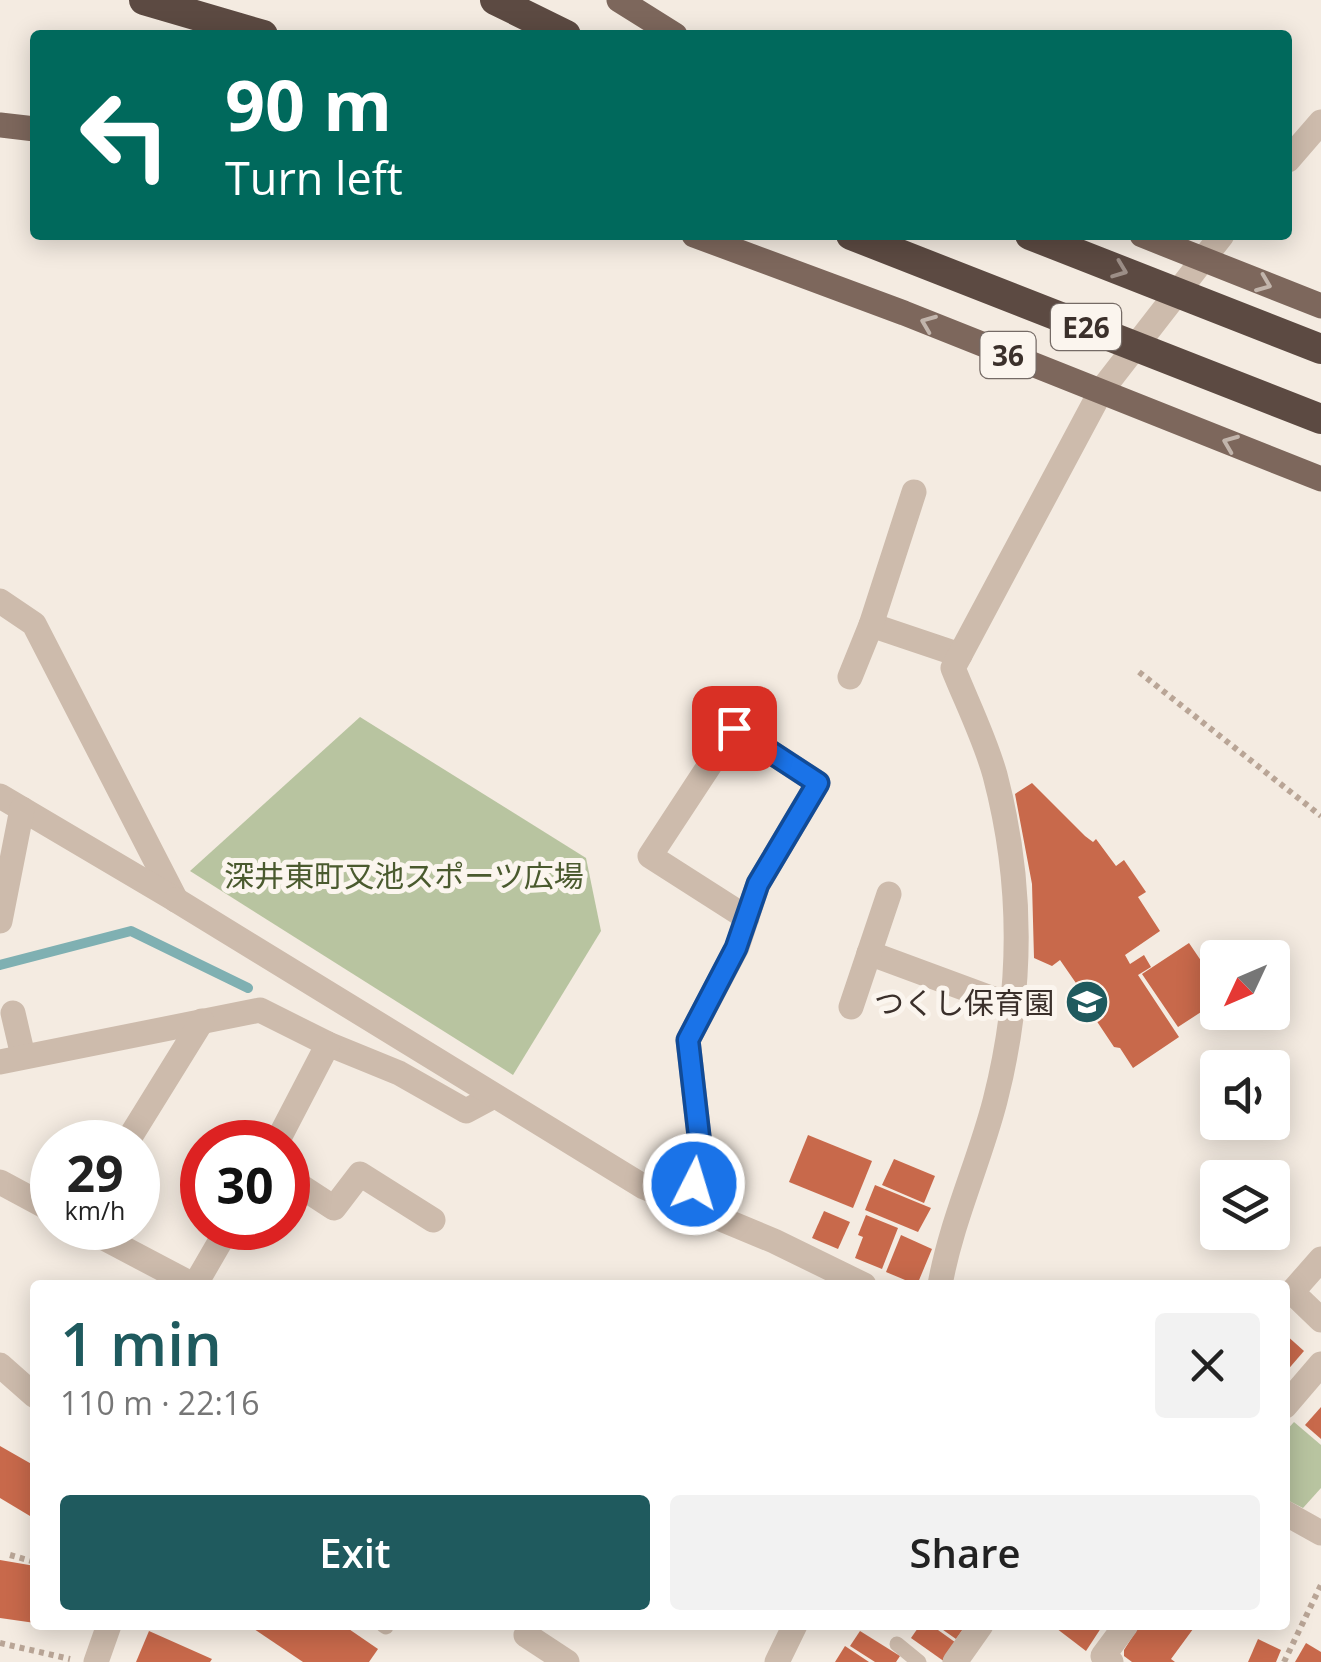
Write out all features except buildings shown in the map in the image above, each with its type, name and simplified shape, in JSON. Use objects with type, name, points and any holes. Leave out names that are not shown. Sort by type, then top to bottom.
[{"type":"highway","points":[[144,0],[247,30]]},
{"type":"highway","points":[[495,0],[556,30]]},
{"type":"highway","name":"E26","points":[[865,240],[1321,419]]},
{"type":"highway","name":"E26","points":[[1043,240],[1321,349]]},
{"type":"main road","points":[[619,0],[667,30]]},
{"type":"main road","points":[[0,124],[30,128]]},
{"type":"main road","name":"36","points":[[707,240],[1321,479]]},
{"type":"main road","points":[[1154,240],[1321,306]]},
{"type":"street","points":[[1292,155],[1321,122]]},
{"type":"street","points":[[942,1280],[995,1102],[1015,1007],[1017,916],[1008,834],[994,772],[953,668],[1101,392],[1218,240]]},
{"type":"street","points":[[850,677],[914,492]]},
{"type":"street","points":[[0,601],[34,624],[176,900]]},
{"type":"street","points":[[871,625],[960,655]]},
{"type":"street","points":[[686,1205],[702,1162],[688,1040],[736,948],[747,918],[758,884],[818,783],[734,728],[650,856],[747,918]]},
{"type":"street","points":[[1,912],[11,802],[644,1186],[854,1280]]},
{"type":"street","points":[[851,1007],[889,894]]},
{"type":"street","points":[[869,954],[1015,1007]]},
{"type":"street","points":[[13,1013],[12,1058],[260,1010],[399,1073],[466,1111],[494,1096]]},
{"type":"street","points":[[141,1120],[202,1021]]},
{"type":"street","points":[[288,1120],[328,1044]]},
{"type":"street","points":[[310,1192],[334,1208],[360,1174],[432,1220]]},
{"type":"street","points":[[0,1182],[30,1198]]},
{"type":"street","points":[[127,1250],[184,1280]]},
{"type":"street","points":[[197,1280],[215,1250]]},
{"type":"street","points":[[1321,1259],[1292,1292],[1321,1320]]},
{"type":"street","points":[[1290,1400],[1321,1364]]},
{"type":"street","points":[[0,1365],[30,1392]]},
{"type":"street","points":[[1290,1516],[1321,1534]]},
{"type":"street","points":[[96,1662],[107,1630]]},
{"type":"street","points":[[777,1662],[793,1630]]},
{"type":"street","points":[[955,1662],[977,1630]]},
{"type":"street","points":[[1111,1662],[1103,1656],[1122,1630]]},
{"type":"street","points":[[526,1635],[566,1662]]},
{"type":"lane","points":[[897,1644],[919,1662]]},
{"type":"path","points":[[1139,672],[1321,816]]},
{"type":"path","points":[[10,1555],[30,1561]]},
{"type":"path","points":[[1284,1662],[1321,1585]]},
{"type":"path","points":[[0,1642],[81,1662]]},
{"type":"green space","name":"深井東町又池スポーツ広場","points":[[360,717],[586,858],[601,931],[513,1075],[190,871]]},
{"type":"green space","points":[[1294,1422],[1321,1445],[1321,1488],[1303,1508],[1290,1502],[1290,1426]]},
{"type":"waterway","points":[[0,965],[131,931],[248,988]]},
{"type":"place","name":"つくし保育園","points":[[1087,1002]]},
{"type":"route","points":[[694,1184],[702,1162],[688,1040],[736,948],[758,884],[818,783],[734,728]]}]
